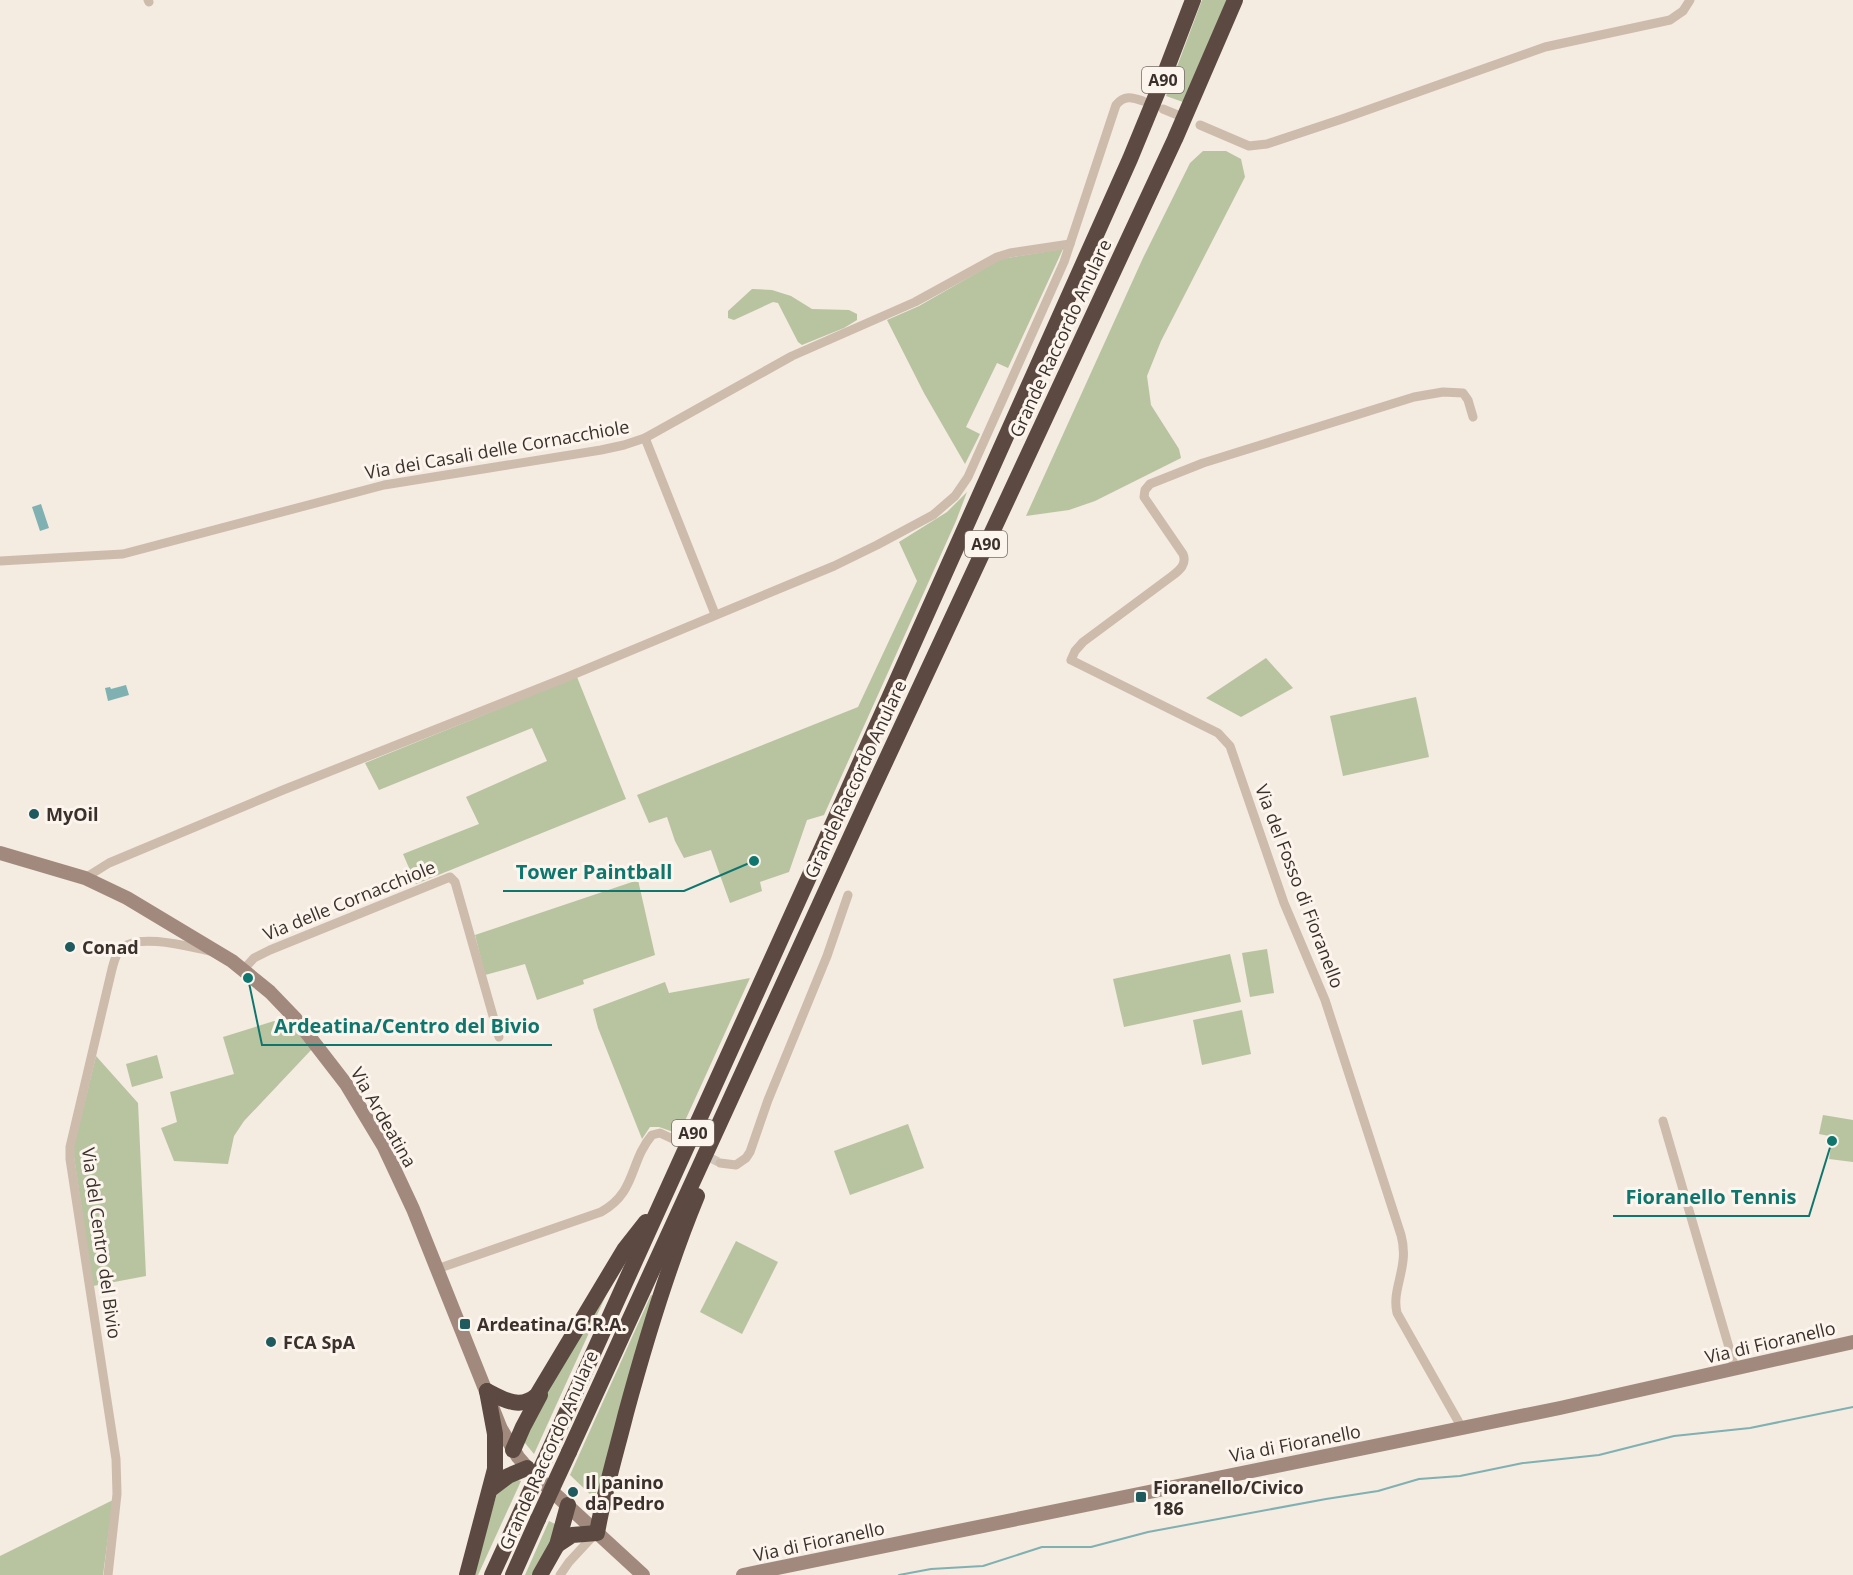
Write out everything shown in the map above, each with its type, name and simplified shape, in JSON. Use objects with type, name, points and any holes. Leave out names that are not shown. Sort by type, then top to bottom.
[{"type":"highway","name":"Grande Raccordo Anulare","points":[[492,1575],[659,1209],[1130,159],[1161,86],[1192,0]]},
{"type":"highway","name":"Grande Raccordo Anulare","points":[[513,1575],[735,1087],[1175,139],[1236,0]]},
{"type":"highway","points":[[557,1545],[572,1535],[597,1533],[645,1343],[676,1249],[721,1140],[735,1087]]},
{"type":"highway","points":[[513,1450],[546,1383],[624,1250],[659,1209]]},
{"type":"highway","points":[[487,1391],[507,1401],[521,1403],[534,1398],[546,1383]]},
{"type":"highway","points":[[467,1575],[492,1488],[496,1463],[495,1434],[487,1391]]},
{"type":"highway","points":[[492,1488],[508,1476],[527,1468]]},
{"type":"highway","points":[[540,1575],[557,1545],[568,1505]]},
{"type":"street","points":[[1200,125],[1249,146],[1267,144],[1545,46],[1670,20],[1683,10],[1690,0]]},
{"type":"street","points":[[85,878],[109,863],[138,850],[419,734],[565,678],[834,566],[933,515],[955,496],[969,477],[981,451],[1070,244],[1116,105],[1122,99],[1128,98],[1143,101]]},
{"type":"street","points":[[1163,109],[1180,116]]},
{"type":"street","name":"Via dei Casali delle Cornacchiole","points":[[0,561],[123,554],[384,485],[624,445],[645,438],[792,356],[915,303],[998,257],[1010,253],[1070,244]]},
{"type":"street","name":"Via del Fosso di Fioranello","points":[[1462,1428],[1397,1313],[1396,1301],[1404,1260],[1401,1235],[1325,1000],[1284,903],[1230,746],[1218,733],[1071,660],[1083,642],[1172,576],[1184,564],[1183,554],[1144,496],[1150,484],[1203,463],[1414,397],[1443,392],[1463,393],[1468,400],[1473,417]]},
{"type":"street","points":[[645,438],[715,614]]},
{"type":"street","name":"Via Ardeatina","points":[[0,853],[85,878],[128,898],[219,952],[270,992],[295,1018],[355,1097],[384,1147],[413,1209],[501,1429],[513,1450],[527,1468],[644,1575]]},
{"type":"street","name":"Via delle Cornacchiole","points":[[243,970],[254,958],[270,950],[450,877],[455,882],[499,1037]]},
{"type":"street","points":[[720,1163],[736,1165],[750,1152],[768,1100],[827,956],[848,895]]},
{"type":"street","name":"Via del Centro del Bivio","points":[[108,1575],[117,1494],[116,1459],[78,1216],[70,1147],[112,969],[121,949],[132,943],[165,942],[219,952]]},
{"type":"street","points":[[1663,1121],[1735,1368]]},
{"type":"street","points":[[437,1269],[601,1212],[617,1201],[625,1190],[652,1135],[660,1134],[675,1140]]},
{"type":"street","name":"Via di Fioranello","points":[[743,1575],[1462,1428],[1853,1342]]},
{"type":"street","points":[[560,1575],[569,1562],[597,1533]]},
{"type":"green space","points":[[1202,0],[1227,0],[1183,102],[1166,96]]},
{"type":"green space","points":[[1203,151],[1226,151],[1241,159],[1245,177],[1161,341],[1147,376],[1151,405],[1179,449],[1181,458],[1095,501],[1069,510],[1026,516],[1143,258],[1190,163]]},
{"type":"green space","points":[[1063,249],[1008,368],[997,363],[966,427],[980,434],[965,464],[924,393],[887,320],[919,306],[1001,259]]},
{"type":"green space","points":[[752,289],[772,290],[791,296],[812,309],[849,310],[857,314],[857,320],[844,328],[802,345],[798,342],[778,303],[773,302],[734,320],[728,318],[728,311]]},
{"type":"green space","points":[[967,492],[824,815],[807,820],[789,872],[760,882],[762,891],[730,903],[711,850],[684,858],[675,841],[667,817],[649,823],[637,795],[858,707],[917,581],[899,542],[947,512]]},
{"type":"green space","points":[[1266,658],[1293,688],[1241,717],[1206,698]]},
{"type":"green space","points":[[577,677],[626,799],[416,884],[403,854],[479,824],[466,797],[547,761],[532,728],[379,790],[365,763]]},
{"type":"green space","points":[[1416,697],[1429,757],[1343,776],[1330,716]]},
{"type":"green space","points":[[638,880],[655,955],[583,980],[584,984],[537,1000],[525,964],[485,975],[475,935]]},
{"type":"green space","points":[[1267,949],[1274,993],[1250,997],[1242,953]]},
{"type":"green space","points":[[1230,954],[1241,1002],[1124,1027],[1113,979]]},
{"type":"green space","points":[[750,978],[679,1134],[659,1127],[650,1127],[642,1139],[598,1028],[593,1009],[665,982],[669,993]]},
{"type":"green space","points":[[1242,1010],[1251,1054],[1202,1065],[1193,1020]]},
{"type":"green space","points":[[274,1021],[294,1027],[312,1049],[244,1121],[234,1136],[228,1164],[174,1161],[161,1128],[177,1122],[170,1092],[234,1074],[223,1037]]},
{"type":"green space","points":[[157,1055],[163,1078],[132,1087],[126,1064]]},
{"type":"green space","points":[[96,1056],[138,1103],[146,1276],[93,1286],[73,1150]]},
{"type":"green space","points":[[1823,1115],[1853,1120],[1853,1162],[1829,1159],[1832,1138],[1840,1138],[1819,1134]]},
{"type":"green space","points":[[908,1124],[924,1168],[850,1195],[834,1151]]},
{"type":"green space","points":[[736,1241],[778,1262],[742,1334],[700,1312]]},
{"type":"green space","points":[[617,1271],[534,1454],[525,1443],[525,1430]]},
{"type":"green space","points":[[651,1295],[654,1296],[600,1487],[593,1497],[570,1475]]},
{"type":"green space","points":[[512,1478],[521,1481],[478,1575],[472,1575],[500,1484]]},
{"type":"green space","points":[[113,1500],[103,1575],[0,1575],[0,1556]]},
{"type":"green space","points":[[549,1521],[555,1524],[556,1532],[532,1575],[525,1575]]},
{"type":"water","points":[[41,504],[49,528],[40,531],[32,507]]},
{"type":"water","points":[[126,685],[129,695],[108,701],[105,688],[110,687],[111,689]]},
{"type":"waterway","points":[[899,1575],[931,1569],[983,1566],[1042,1547],[1091,1547],[1148,1532],[1378,1491],[1419,1479],[1460,1476],[1523,1463],[1599,1455],[1674,1436],[1750,1428],[1853,1407]]},
{"type":"tunnel","points":[[686,1145],[720,1163]]},
{"type":"place","name":"MyOil","points":[[34,814]]},
{"type":"place","name":"Tower Paintball","points":[[754,861]]},
{"type":"place","name":"Conad","points":[[70,947]]},
{"type":"place","name":"Ardeatina/Centro del Bivio","points":[[248,978]]},
{"type":"place","name":"Fioranello Tennis","points":[[1832,1141]]},
{"type":"place","name":"Ardeatina/G.R.A.","points":[[465,1324]]},
{"type":"place","name":"FCA SpA","points":[[271,1342]]},
{"type":"place","name":"Il panino da Pedro","points":[[573,1492]]},
{"type":"place","name":"Fioranello/Civico 186","points":[[1141,1497]]}]
